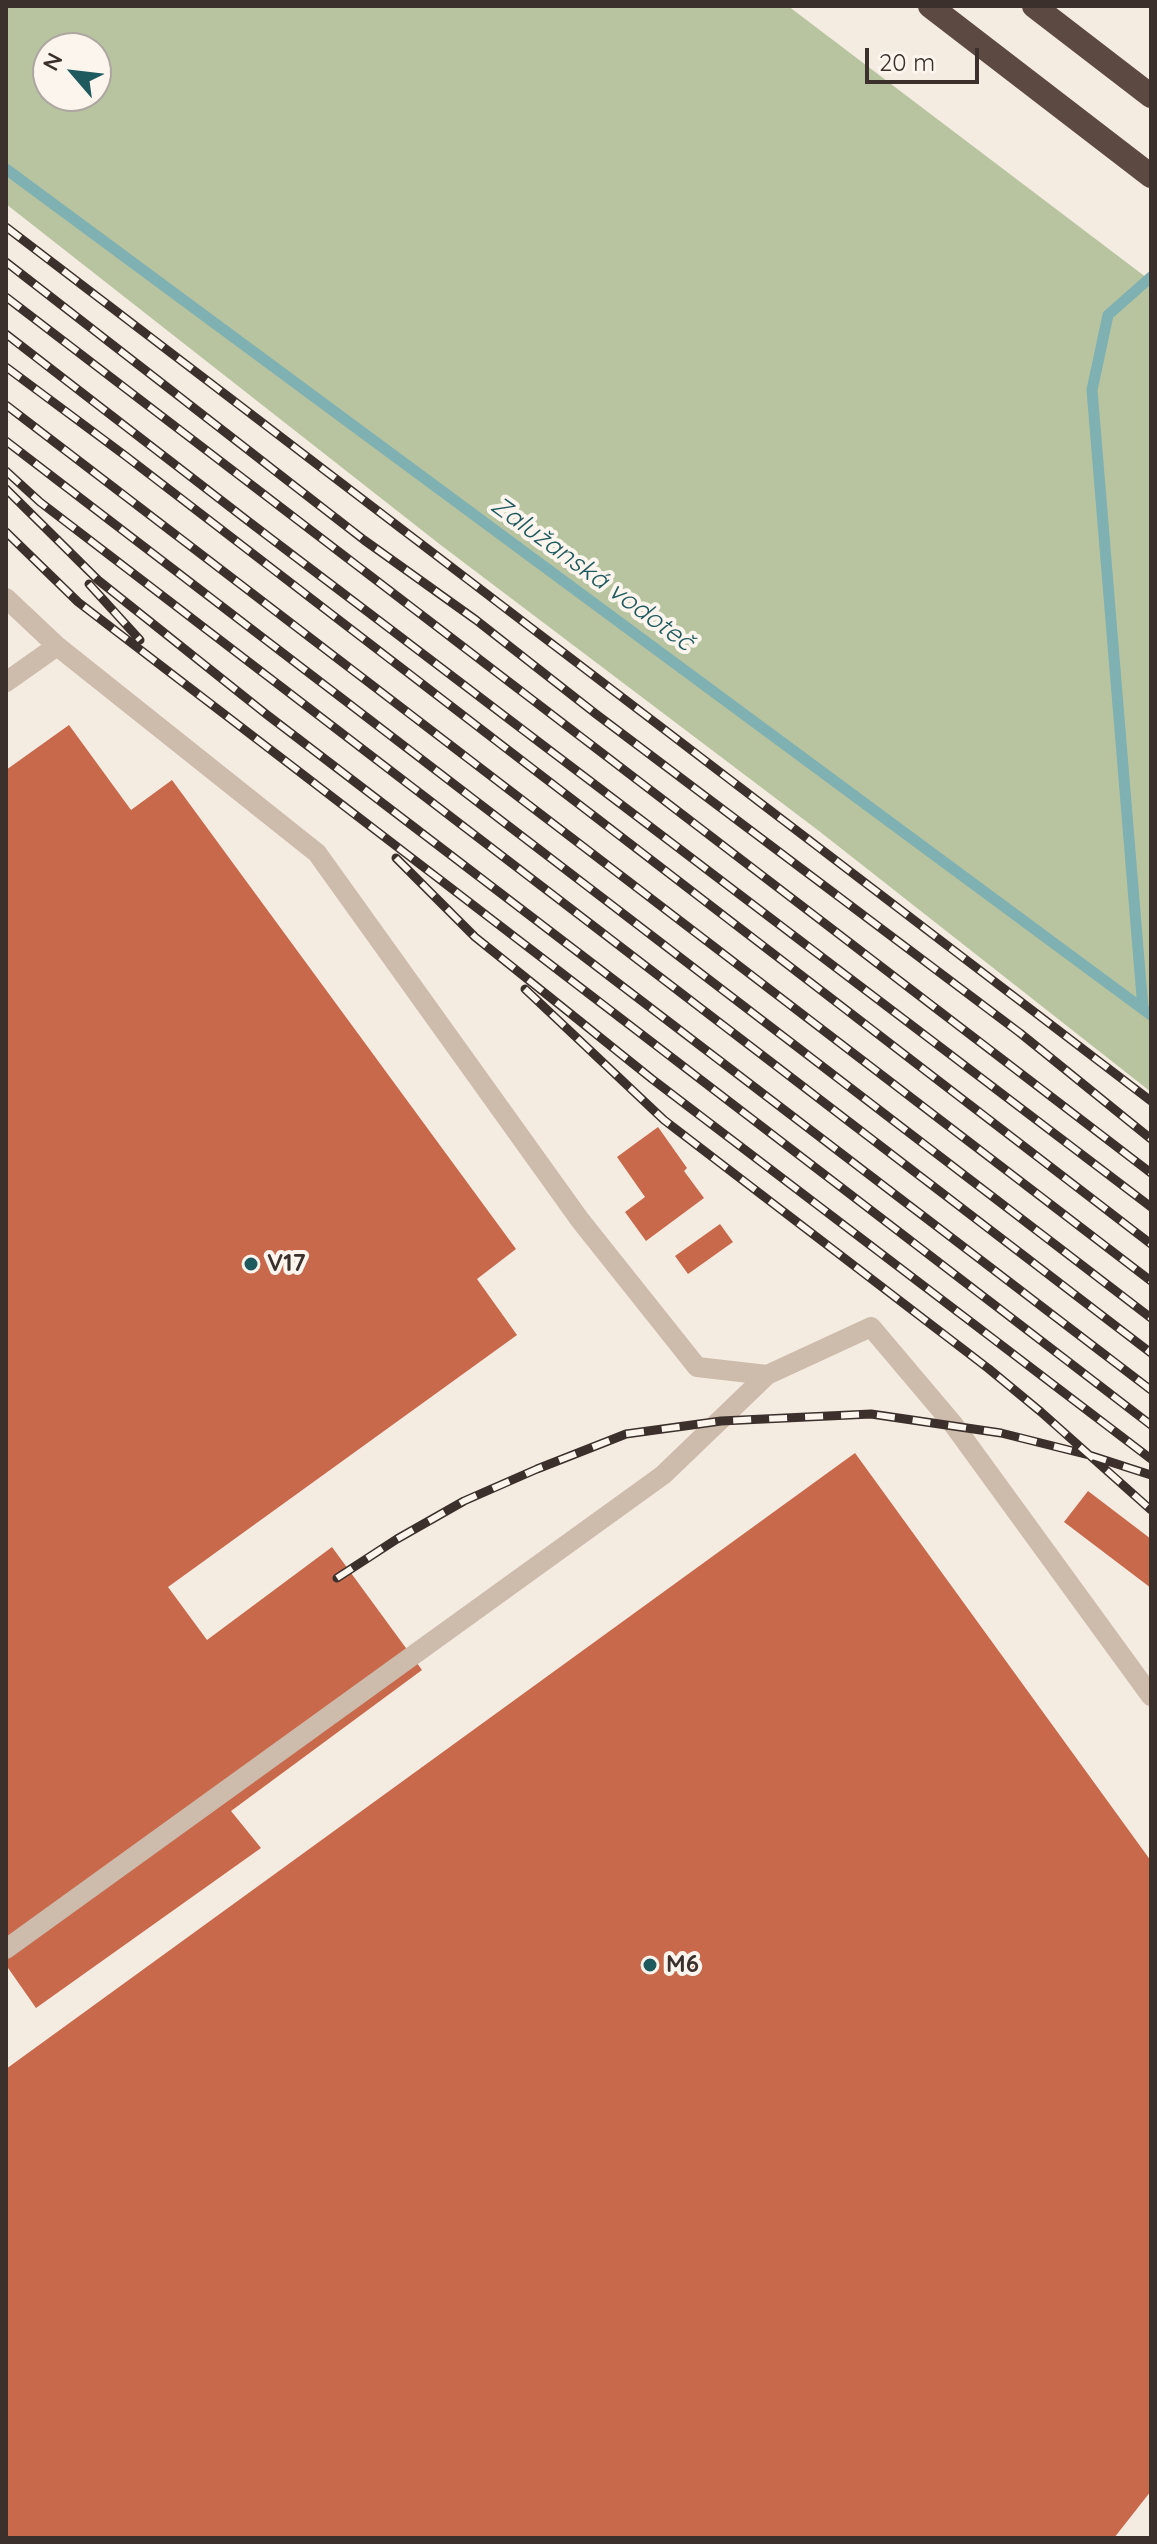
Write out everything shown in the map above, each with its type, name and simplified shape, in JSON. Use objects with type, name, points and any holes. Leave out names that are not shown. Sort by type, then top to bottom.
[{"type":"highway","points":[[930,6],[1151,176]]},
{"type":"highway","points":[[1034,6],[1151,96]]},
{"type":"lane","points":[[6,598],[57,646],[317,853],[580,1220],[697,1367],[767,1375]]},
{"type":"lane","points":[[6,682],[57,646]]},
{"type":"lane","points":[[6,1949],[663,1475],[767,1375],[871,1327],[953,1424],[1151,1696]]},
{"type":"green space","points":[[6,6],[788,6],[1151,281],[1151,1092],[819,831],[442,546],[6,204]]},
{"type":"building","name":"V17","points":[[69,725],[131,810],[172,780],[516,1249],[477,1279],[517,1335],[168,1587],[207,1640],[332,1547],[422,1670],[231,1811],[261,1848],[36,2008],[6,1965],[6,770]]},
{"type":"building","points":[[658,1127],[704,1198],[646,1241],[625,1212],[645,1197],[617,1157]]},
{"type":"building","points":[[720,1224],[733,1242],[688,1274],[675,1256]]},
{"type":"building","name":"M6","points":[[855,1453],[1151,1861],[1151,2491],[1114,2538],[6,2538],[6,2069]]},
{"type":"building","points":[[1088,1491],[1151,1539],[1151,1588],[1064,1522]]},
{"type":"waterway","name":"Zalužanská vodoteč","points":[[6,169],[1151,1015]]},
{"type":"waterway","points":[[1143,1009],[1092,390],[1108,315],[1151,277]]},
{"type":"railway","points":[[6,227],[1151,1101]]},
{"type":"railway","points":[[6,262],[364,540],[476,620],[1020,1033],[1151,1139]]},
{"type":"railway","points":[[6,297],[1151,1173]]},
{"type":"railway","points":[[6,334],[1151,1207]]},
{"type":"railway","points":[[6,367],[1151,1244]]},
{"type":"railway","points":[[6,405],[1151,1281]]},
{"type":"railway","points":[[6,441],[1151,1318]]},
{"type":"railway","points":[[6,471],[40,502],[1151,1353]]},
{"type":"railway","points":[[6,489],[98,580],[266,714],[1151,1390]]},
{"type":"railway","points":[[6,532],[78,602],[1151,1425]]},
{"type":"railway","points":[[89,584],[140,640]]},
{"type":"railway","points":[[396,858],[475,937],[652,1079],[1151,1459]]},
{"type":"railway","points":[[525,989],[664,1120],[989,1369],[1151,1510]]},
{"type":"railway","points":[[337,1578],[464,1501],[537,1469],[626,1434],[721,1421],[871,1414],[1001,1433],[1089,1455],[1151,1475]]},
{"type":"place","name":"V17","points":[[251,1264]]},
{"type":"place","name":"M6","points":[[650,1965]]}]
